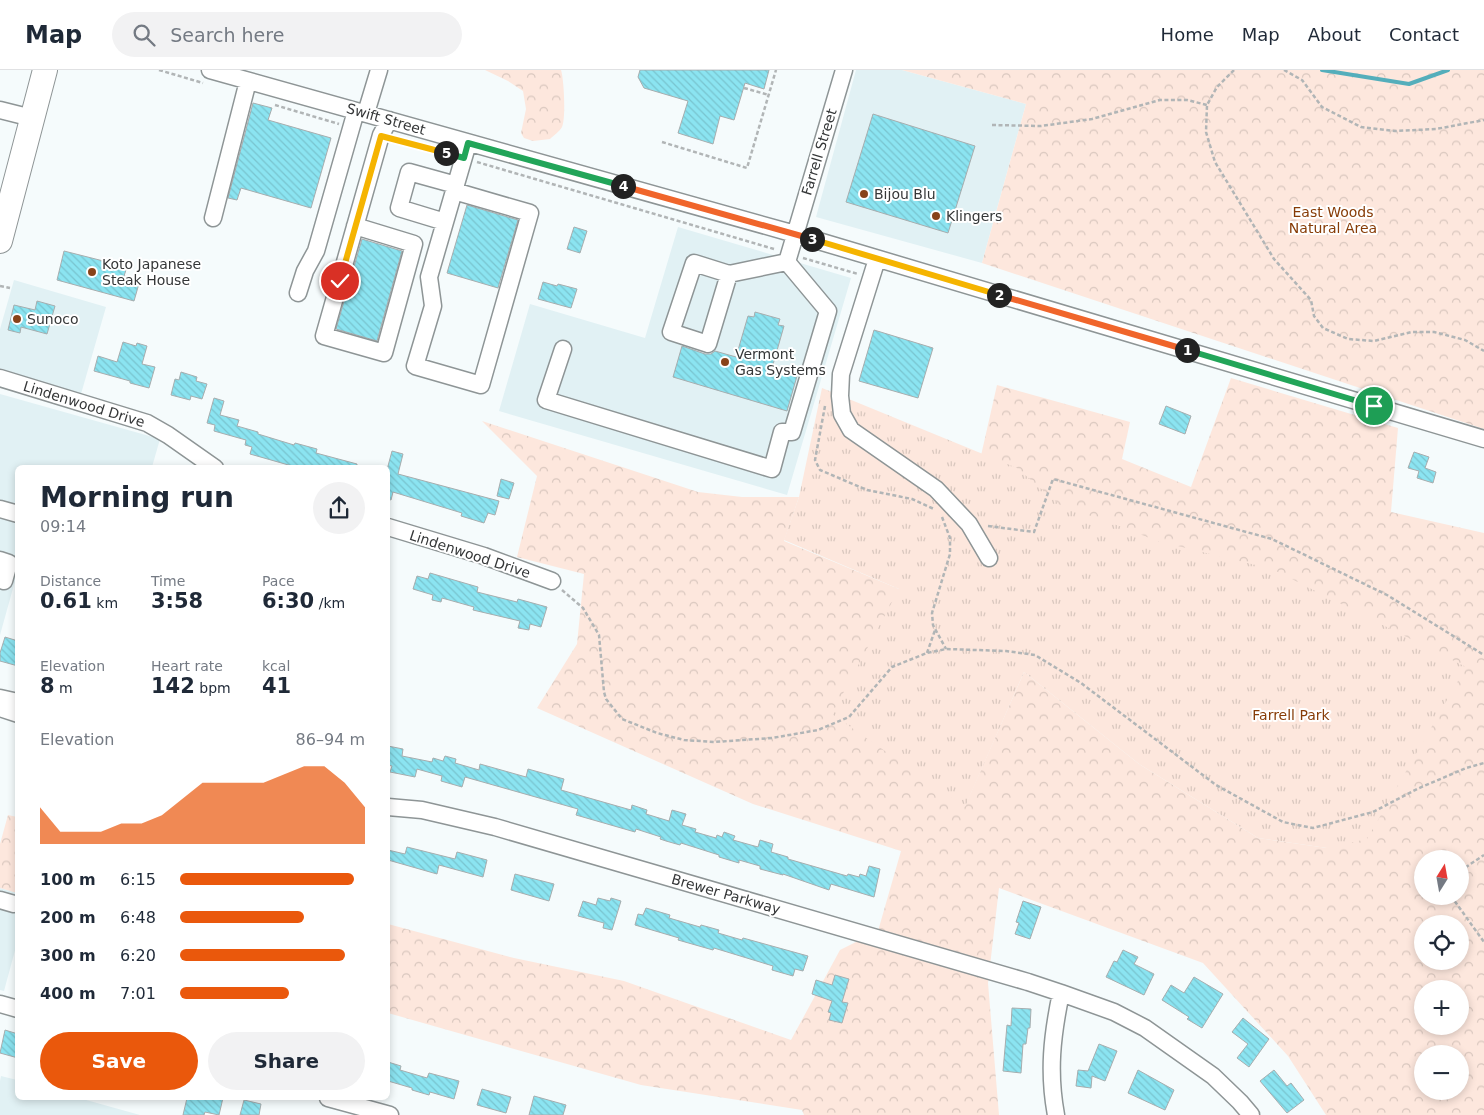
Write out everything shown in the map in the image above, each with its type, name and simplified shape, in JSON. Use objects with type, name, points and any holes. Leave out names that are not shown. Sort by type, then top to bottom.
[{"type":"highway","points":[[0,241],[45,70]]},
{"type":"street","points":[[298,293],[305,271],[316,251],[351,127],[361,112],[379,70]]},
{"type":"street","name":"Farrell Street","points":[[788,258],[844,70]]},
{"type":"street","name":"Swift Street","points":[[208,77],[248,80],[389,120],[466,150],[795,234],[1484,439]]},
{"type":"street","points":[[213,218],[248,80]]},
{"type":"street","points":[[0,110],[32,118]]},
{"type":"street","points":[[355,226],[414,244],[384,353],[324,336],[355,226],[381,136],[389,120]]},
{"type":"street","points":[[445,222],[399,208],[409,172],[455,188],[530,213],[481,385],[415,366],[433,306],[429,277],[455,188],[466,150]]},
{"type":"street","points":[[563,349],[546,400],[772,469],[782,432],[792,432],[828,311],[788,258],[729,274],[694,263],[671,332],[708,344],[729,274]]},
{"type":"street","points":[[877,259],[841,374],[840,396],[842,414],[851,430],[936,489],[969,524],[990,558]]},
{"type":"street","name":"Lindenwood Drive","points":[[0,378],[147,423],[168,435],[211,465]]},
{"type":"street","points":[[0,509],[15,513]]},
{"type":"street","name":"Lindenwood Drive","points":[[390,528],[484,556],[552,581]]},
{"type":"street","points":[[0,560],[9,563],[4,581]]},
{"type":"street","points":[[0,698],[15,701]]},
{"type":"street","points":[[0,708],[15,713]]},
{"type":"street","name":"Brewer Parkway","points":[[390,807],[422,810],[495,827],[1019,979],[1061,993],[1114,1012],[1145,1028],[1213,1076],[1251,1115]]},
{"type":"street","points":[[1056,1115],[1052,1092],[1051,1060],[1053,1029],[1061,993]]},
{"type":"street","points":[[0,1004],[15,1008]]},
{"type":"street","points":[[335,1100],[390,1115]]},
{"type":"path","points":[[159,70],[208,77]]},
{"type":"path","points":[[662,142],[747,168],[776,70]]},
{"type":"path","points":[[1234,70],[1217,87],[1207,105],[1206,132],[1215,162],[1274,259],[1311,300],[1314,316],[1323,328],[1348,339],[1374,341],[1412,332],[1434,332],[1465,340],[1484,351]]},
{"type":"path","points":[[1284,70],[1302,80],[1322,107],[1361,127],[1395,131],[1436,130],[1484,120]]},
{"type":"path","points":[[744,88],[769,95]]},
{"type":"path","points":[[992,125],[1041,126],[1092,120],[1160,100],[1188,100],[1207,105]]},
{"type":"path","points":[[272,104],[351,127]]},
{"type":"path","points":[[381,136],[466,150],[788,258],[860,275]]},
{"type":"path","points":[[0,286],[10,288]]},
{"type":"path","points":[[969,524],[1034,532],[1053,479],[1272,540],[1387,595],[1484,655]]},
{"type":"path","points":[[552,581],[583,608],[600,635],[604,692],[606,699],[622,719],[657,733],[684,740],[714,742],[772,738],[818,730],[849,717],[892,666],[927,653],[946,650],[1006,651],[1035,655],[1080,683],[1216,785],[1283,822],[1313,828],[1373,812],[1418,789],[1466,768],[1484,763]]},
{"type":"path","points":[[927,653],[935,630]]},
{"type":"path","points":[[1469,865],[1484,854]]},
{"type":"path","points":[[1457,905],[1484,942]]},
{"type":"shaded area","points":[[856,70],[902,70],[1026,104],[982,263],[816,217]]},
{"type":"shaded area","points":[[678,227],[851,278],[787,495],[499,411],[530,304],[645,338]]},
{"type":"shaded area","points":[[14,280],[106,307],[81,394],[0,371],[0,329]]},
{"type":"shaded area","points":[[0,394],[160,439],[153,465],[15,465],[15,581],[0,635]]},
{"type":"shaded area","points":[[0,888],[15,892],[15,950],[4,991],[0,990]]},
{"type":"shaded area","points":[[1,1076],[15,1080],[15,1100],[86,1100],[140,1115],[0,1115]]},
{"type":"green space","points":[[485,70],[561,70],[564,107],[561,129],[550,139],[533,141],[524,138],[521,133],[526,109],[523,91]]},
{"type":"green space","name":"East Woods Natural Area","points":[[902,70],[1484,70],[1484,429],[982,263],[1026,104]]},
{"type":"green space","points":[[1231,378],[1398,428],[1391,512],[1484,533],[1484,1115],[1326,1115],[1288,1056],[1203,963],[999,888],[988,983],[999,1115],[804,1115],[802,1110],[641,1085],[390,1014],[390,925],[514,958],[624,981],[791,1040],[840,950],[878,931],[901,851],[753,804],[537,708],[577,644],[584,574],[517,557],[537,476],[482,421],[698,492],[742,497],[799,497],[784,541],[899,589],[965,806],[1024,672],[1139,764],[1258,838],[1327,848],[970,504],[997,385],[1130,422],[1122,459],[1191,487]]},
{"type":"green space","name":"Farrell Park","points":[[822,388],[1017,468],[1060,505],[1157,541],[1272,569],[1466,667],[1367,839],[1327,848],[1258,838],[1139,764],[1024,672],[965,807],[832,714],[899,589],[784,540],[799,497]]},
{"type":"green space","points":[[8,815],[15,817],[15,892],[0,888],[0,844]]},
{"type":"building","points":[[640,70],[769,70],[764,89],[745,83],[734,120],[720,116],[713,144],[678,133],[688,101],[644,88],[638,77]]},
{"type":"building","points":[[253,103],[272,108],[268,120],[331,138],[311,208],[241,188],[237,200],[228,198]]},
{"type":"building","points":[[873,114],[975,146],[948,233],[846,202]]},
{"type":"building","points":[[467,205],[518,220],[498,288],[447,273]]},
{"type":"building","points":[[574,227],[587,231],[580,253],[567,249]]},
{"type":"building","points":[[362,239],[402,251],[377,341],[336,329]]},
{"type":"building","name":"Koto Japanese Steak House","points":[[64,251],[127,267],[124,276],[140,280],[134,301],[57,280]]},
{"type":"building","points":[[543,282],[577,289],[571,308],[538,299]]},
{"type":"building","points":[[37,301],[55,306],[47,334],[21,327],[20,333],[8,330],[14,305],[35,310]]},
{"type":"building","name":"Vermont Gas Systems","points":[[755,312],[780,319],[778,325],[784,326],[772,368],[797,376],[787,411],[673,377],[682,346],[705,354],[711,354],[715,351],[736,357],[748,316],[754,317]]},
{"type":"building","points":[[874,330],[933,348],[918,398],[859,381]]},
{"type":"building","points":[[123,342],[136,346],[137,343],[147,346],[142,364],[155,367],[149,388],[94,371],[98,356],[117,362]]},
{"type":"building","points":[[181,372],[197,377],[196,381],[207,384],[202,399],[191,396],[190,400],[171,395],[175,379],[179,380]]},
{"type":"building","points":[[214,398],[224,401],[220,415],[239,420],[237,426],[294,445],[295,443],[317,449],[316,453],[357,465],[288,465],[250,454],[252,447],[245,445],[246,440],[214,431],[215,425],[207,423]]},
{"type":"building","points":[[1166,406],[1191,416],[1185,434],[1159,424]]},
{"type":"building","points":[[392,451],[403,454],[398,474],[499,501],[495,515],[488,513],[484,523],[461,516],[462,513],[393,492],[390,500],[390,465],[388,465]]},
{"type":"building","points":[[1414,452],[1429,457],[1425,468],[1436,472],[1433,483],[1417,478],[1419,471],[1408,468]]},
{"type":"building","points":[[501,479],[514,483],[509,499],[497,496]]},
{"type":"building","points":[[430,573],[478,587],[477,592],[517,602],[518,599],[547,607],[541,627],[530,624],[529,630],[518,628],[520,621],[473,610],[474,607],[442,598],[441,602],[432,600],[433,595],[413,589],[417,576],[428,579]]},
{"type":"building","points":[[5,637],[15,640],[15,665],[0,661],[0,653]]},
{"type":"building","points":[[390,746],[403,749],[402,756],[432,762],[433,758],[443,761],[445,756],[456,759],[455,763],[479,770],[480,764],[526,777],[528,769],[564,779],[561,790],[631,810],[632,805],[647,810],[646,814],[669,821],[672,810],[686,814],[682,825],[696,829],[695,832],[716,838],[717,835],[722,837],[724,832],[735,836],[733,840],[758,847],[760,840],[773,844],[771,852],[788,857],[788,859],[847,876],[848,874],[859,877],[860,874],[866,876],[869,866],[880,869],[874,897],[831,884],[829,890],[783,874],[760,869],[760,866],[739,860],[739,863],[681,843],[680,845],[666,841],[660,839],[661,837],[636,829],[635,832],[576,815],[578,809],[465,777],[462,787],[441,781],[442,776],[417,769],[415,777],[390,772],[392,766],[390,766]]},
{"type":"building","points":[[407,847],[455,859],[457,852],[487,860],[483,877],[439,865],[437,874],[390,861],[390,850],[405,854]]},
{"type":"building","points":[[515,874],[554,884],[549,901],[511,890]]},
{"type":"building","points":[[598,898],[610,901],[611,898],[621,901],[612,930],[603,928],[604,923],[578,916],[583,901],[596,905]]},
{"type":"building","points":[[1023,901],[1041,907],[1030,939],[1015,934],[1019,923],[1016,922]]},
{"type":"building","points":[[646,908],[670,915],[669,918],[700,927],[701,925],[719,930],[718,933],[808,956],[803,971],[795,969],[793,976],[772,970],[773,966],[714,948],[713,950],[678,940],[679,938],[635,925],[638,914],[643,915]]},
{"type":"building","points":[[1123,950],[1138,957],[1134,964],[1154,974],[1144,995],[1106,977],[1114,961],[1117,962]]},
{"type":"building","points":[[835,975],[849,979],[842,1002],[848,1003],[842,1023],[829,1020],[831,1013],[828,1012],[832,1001],[812,994],[816,980],[832,985]]},
{"type":"building","points":[[1194,977],[1223,994],[1202,1028],[1187,1019],[1189,1017],[1162,1000],[1171,985],[1184,993]]},
{"type":"building","points":[[1012,1008],[1031,1009],[1030,1028],[1028,1028],[1026,1044],[1023,1044],[1021,1073],[1003,1071],[1007,1025],[1011,1026]]},
{"type":"building","points":[[1243,1018],[1269,1039],[1249,1067],[1237,1058],[1248,1044],[1232,1032]]},
{"type":"building","points":[[5,1030],[15,1033],[15,1057],[0,1053]]},
{"type":"building","points":[[1099,1044],[1117,1051],[1105,1081],[1092,1076],[1091,1088],[1076,1086],[1078,1070],[1088,1071]]},
{"type":"building","points":[[390,1063],[401,1066],[400,1070],[427,1078],[429,1073],[459,1081],[454,1099],[430,1092],[429,1095],[412,1090],[412,1088],[390,1082]]},
{"type":"building","points":[[1138,1070],[1174,1090],[1165,1110],[1128,1093]]},
{"type":"building","points":[[1274,1070],[1287,1086],[1291,1083],[1304,1100],[1287,1113],[1260,1081]]},
{"type":"building","points":[[482,1089],[511,1097],[506,1113],[477,1105]]},
{"type":"building","points":[[534,1096],[566,1105],[563,1115],[529,1115]]},
{"type":"building","points":[[187,1100],[223,1100],[219,1115],[205,1112],[204,1115],[183,1115]]},
{"type":"building","points":[[244,1100],[261,1104],[259,1115],[240,1115]]},
{"type":"waterway","points":[[1322,70],[1409,84],[1448,70]]},
{"type":"place","name":"Bijou Blu","points":[[864,194]]},
{"type":"place","name":"Klingers","points":[[936,216]]},
{"type":"place","name":"Koto Japanese Steak House","points":[[92,272]]},
{"type":"place","name":"Sunoco","points":[[17,319]]},
{"type":"place","name":"Vermont Gas Systems","points":[[725,362]]},
{"type":"route","points":[[340,281],[381,136],[464,158],[468,143],[778,230],[1374,406]]}]
